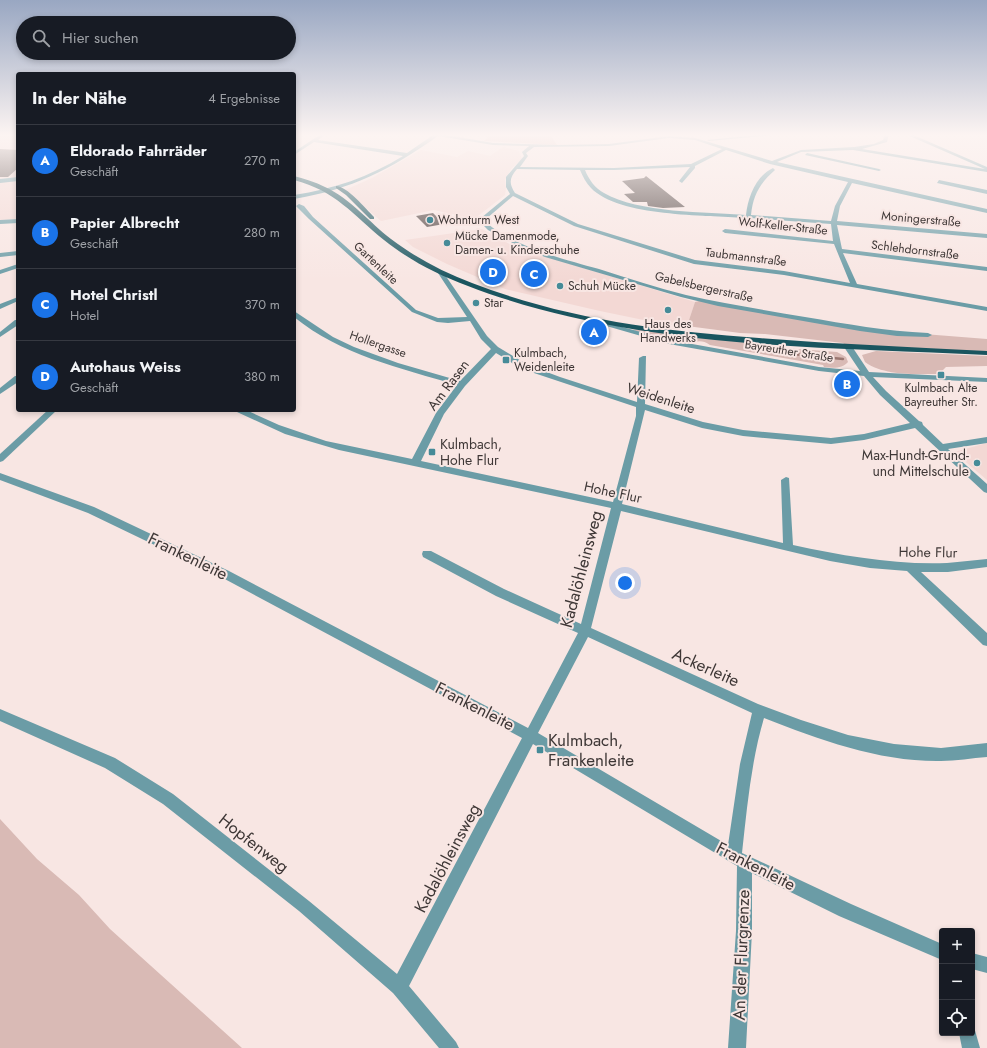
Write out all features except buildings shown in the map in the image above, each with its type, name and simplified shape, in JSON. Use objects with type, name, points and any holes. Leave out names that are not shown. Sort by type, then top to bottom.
[{"type":"main road","name":"Bayreuther Straße","points":[[315,183],[333,188],[388,240],[441,273],[501,295],[591,320],[759,340],[987,353]]},
{"type":"main road","name":"Bayreuther Straße","points":[[341,188],[394,238],[438,265],[507,294],[618,324]]},
{"type":"street","points":[[296,197],[315,194],[333,188],[341,188],[354,183]]},
{"type":"street","points":[[509,183],[512,194]]},
{"type":"street","name":"Moningerstraße","points":[[588,183],[590,186],[606,196],[620,202],[656,210],[987,236]]},
{"type":"street","points":[[748,218],[751,195],[758,183]]},
{"type":"street","points":[[850,183],[837,211],[834,223],[840,250],[854,284]]},
{"type":"street","points":[[854,183],[987,211]]},
{"type":"street","points":[[943,183],[987,192]]},
{"type":"street","points":[[314,201],[318,198],[315,194]]},
{"type":"street","name":"Taubmannstraße","points":[[512,194],[576,225],[694,262],[784,273],[854,284],[987,309]]},
{"type":"street","name":"Gabelsbergerstraße","points":[[512,194],[485,215],[483,222],[506,238],[547,256],[683,296],[718,304],[882,332],[928,335]]},
{"type":"street","name":"Gartenleite","points":[[297,207],[306,204]]},
{"type":"street","name":"Gartenleite","points":[[297,207],[302,207],[316,222],[411,309],[437,320],[455,321],[472,319]]},
{"type":"street","points":[[0,222],[16,221]]},
{"type":"street","name":"Wolf-Keller-Straße","points":[[725,232],[838,243]]},
{"type":"street","name":"Schlehdornstraße","points":[[840,250],[987,269]]},
{"type":"street","points":[[0,254],[16,253]]},
{"type":"street","points":[[0,272],[16,267]]},
{"type":"street","name":"Weidenleite","points":[[441,273],[484,337],[495,349],[525,367],[557,379],[702,425],[744,434],[831,441],[864,437],[919,424]]},
{"type":"street","points":[[0,307],[16,300]]},
{"type":"street","points":[[8,303],[16,304]]},
{"type":"street","name":"Hollergasse","points":[[296,315],[319,332],[359,352],[462,384]]},
{"type":"street","name":"Bayreuther Straße","points":[[591,320],[634,333],[766,360],[867,374],[987,380]]},
{"type":"street","points":[[0,335],[16,323]]},
{"type":"street","points":[[848,346],[867,374],[883,393],[919,424],[987,490]]},
{"type":"street","name":"Am Rasen","points":[[415,463],[440,413],[462,384],[495,349]]},
{"type":"street","name":"Kadalöhleinsweg","points":[[398,987],[531,736],[585,630],[640,416],[642,358]]},
{"type":"street","points":[[0,392],[16,380]]},
{"type":"street","points":[[0,459],[51,412]]},
{"type":"street","name":"Hohe Flur","points":[[244,412],[269,425],[298,436],[338,447],[616,507],[788,547],[868,563],[908,566],[967,567],[987,563]]},
{"type":"street","points":[[941,447],[987,440]]},
{"type":"street","name":"Frankenleite","points":[[0,476],[91,510],[225,574],[531,736],[739,859],[845,910],[939,951]]},
{"type":"street","points":[[786,480],[788,547]]},
{"type":"street","name":"Ackerleite","points":[[427,554],[458,572],[760,709],[817,733],[867,746],[945,756],[987,750]]},
{"type":"street","points":[[908,566],[987,641]]},
{"type":"street","name":"An der Flurgrenze","points":[[737,1048],[744,931],[739,859],[740,802],[750,743],[760,709]]},
{"type":"street","name":"Hopfenweg","points":[[0,715],[110,763],[168,799],[304,906],[398,987],[450,1048]]},
{"type":"street","points":[[975,962],[987,965]]},
{"type":"street","points":[[969,1036],[971,1048]]},
{"type":"shaded area","points":[[0,183],[16,183],[16,219],[0,220]]},
{"type":"shaded area","points":[[361,183],[505,183],[506,189],[505,195],[474,219],[434,210],[381,221],[345,190]]},
{"type":"shaded area","points":[[482,229],[515,247],[695,302],[687,326],[663,324],[505,289],[447,264],[413,247],[405,240]]},
{"type":"shaded area","points":[[703,300],[860,329],[987,339],[987,353],[848,347],[843,343],[765,334],[740,333],[687,326],[695,302]]},
{"type":"shaded area","points":[[637,329],[753,343],[771,347],[837,352],[846,357],[848,362],[840,367],[824,367],[823,365],[710,345],[704,342],[686,342],[659,338],[632,330]]},
{"type":"shaded area","points":[[876,351],[987,356],[987,366],[946,367],[939,374],[910,374],[891,372],[873,367],[865,362],[862,355]]},
{"type":"shaded area","name":"Max-Hundt-Grund- und Mittelschule","points":[[987,443],[987,480],[954,452]]},
{"type":"shaded area","points":[[0,819],[37,859],[79,895],[110,929],[242,1048],[0,1048]]},
{"type":"waterway","points":[[773,352],[843,359]]},
{"type":"place","name":"Wohnturm West","points":[[430,220]]},
{"type":"place","name":"Mücke Damenmode, Damen- u. Kinderschuhe","points":[[447,243]]},
{"type":"place","name":"Autohaus Weiss","points":[[493,272]]},
{"type":"place","name":"Hotel Christl","points":[[534,274]]},
{"type":"place","name":"Schuh Mücke","points":[[560,286]]},
{"type":"place","name":"Star","points":[[476,303]]},
{"type":"place","name":"Haus des Handwerks","points":[[668,310]]},
{"type":"place","name":"Eldorado Fahrräder","points":[[594,332]]},
{"type":"place","name":"Kulmbach, Weidenleite","points":[[506,360]]},
{"type":"place","name":"Kulmbach Alte Bayreuther Str.","points":[[941,375]]},
{"type":"place","name":"Papier Albrecht","points":[[847,384]]},
{"type":"place","name":"Kulmbach, Hohe Flur","points":[[432,452]]},
{"type":"place","name":"Max-Hundt-Grund- und Mittelschule","points":[[977,463]]},
{"type":"place","name":"Kulmbach, Frankenleite","points":[[540,750]]}]
